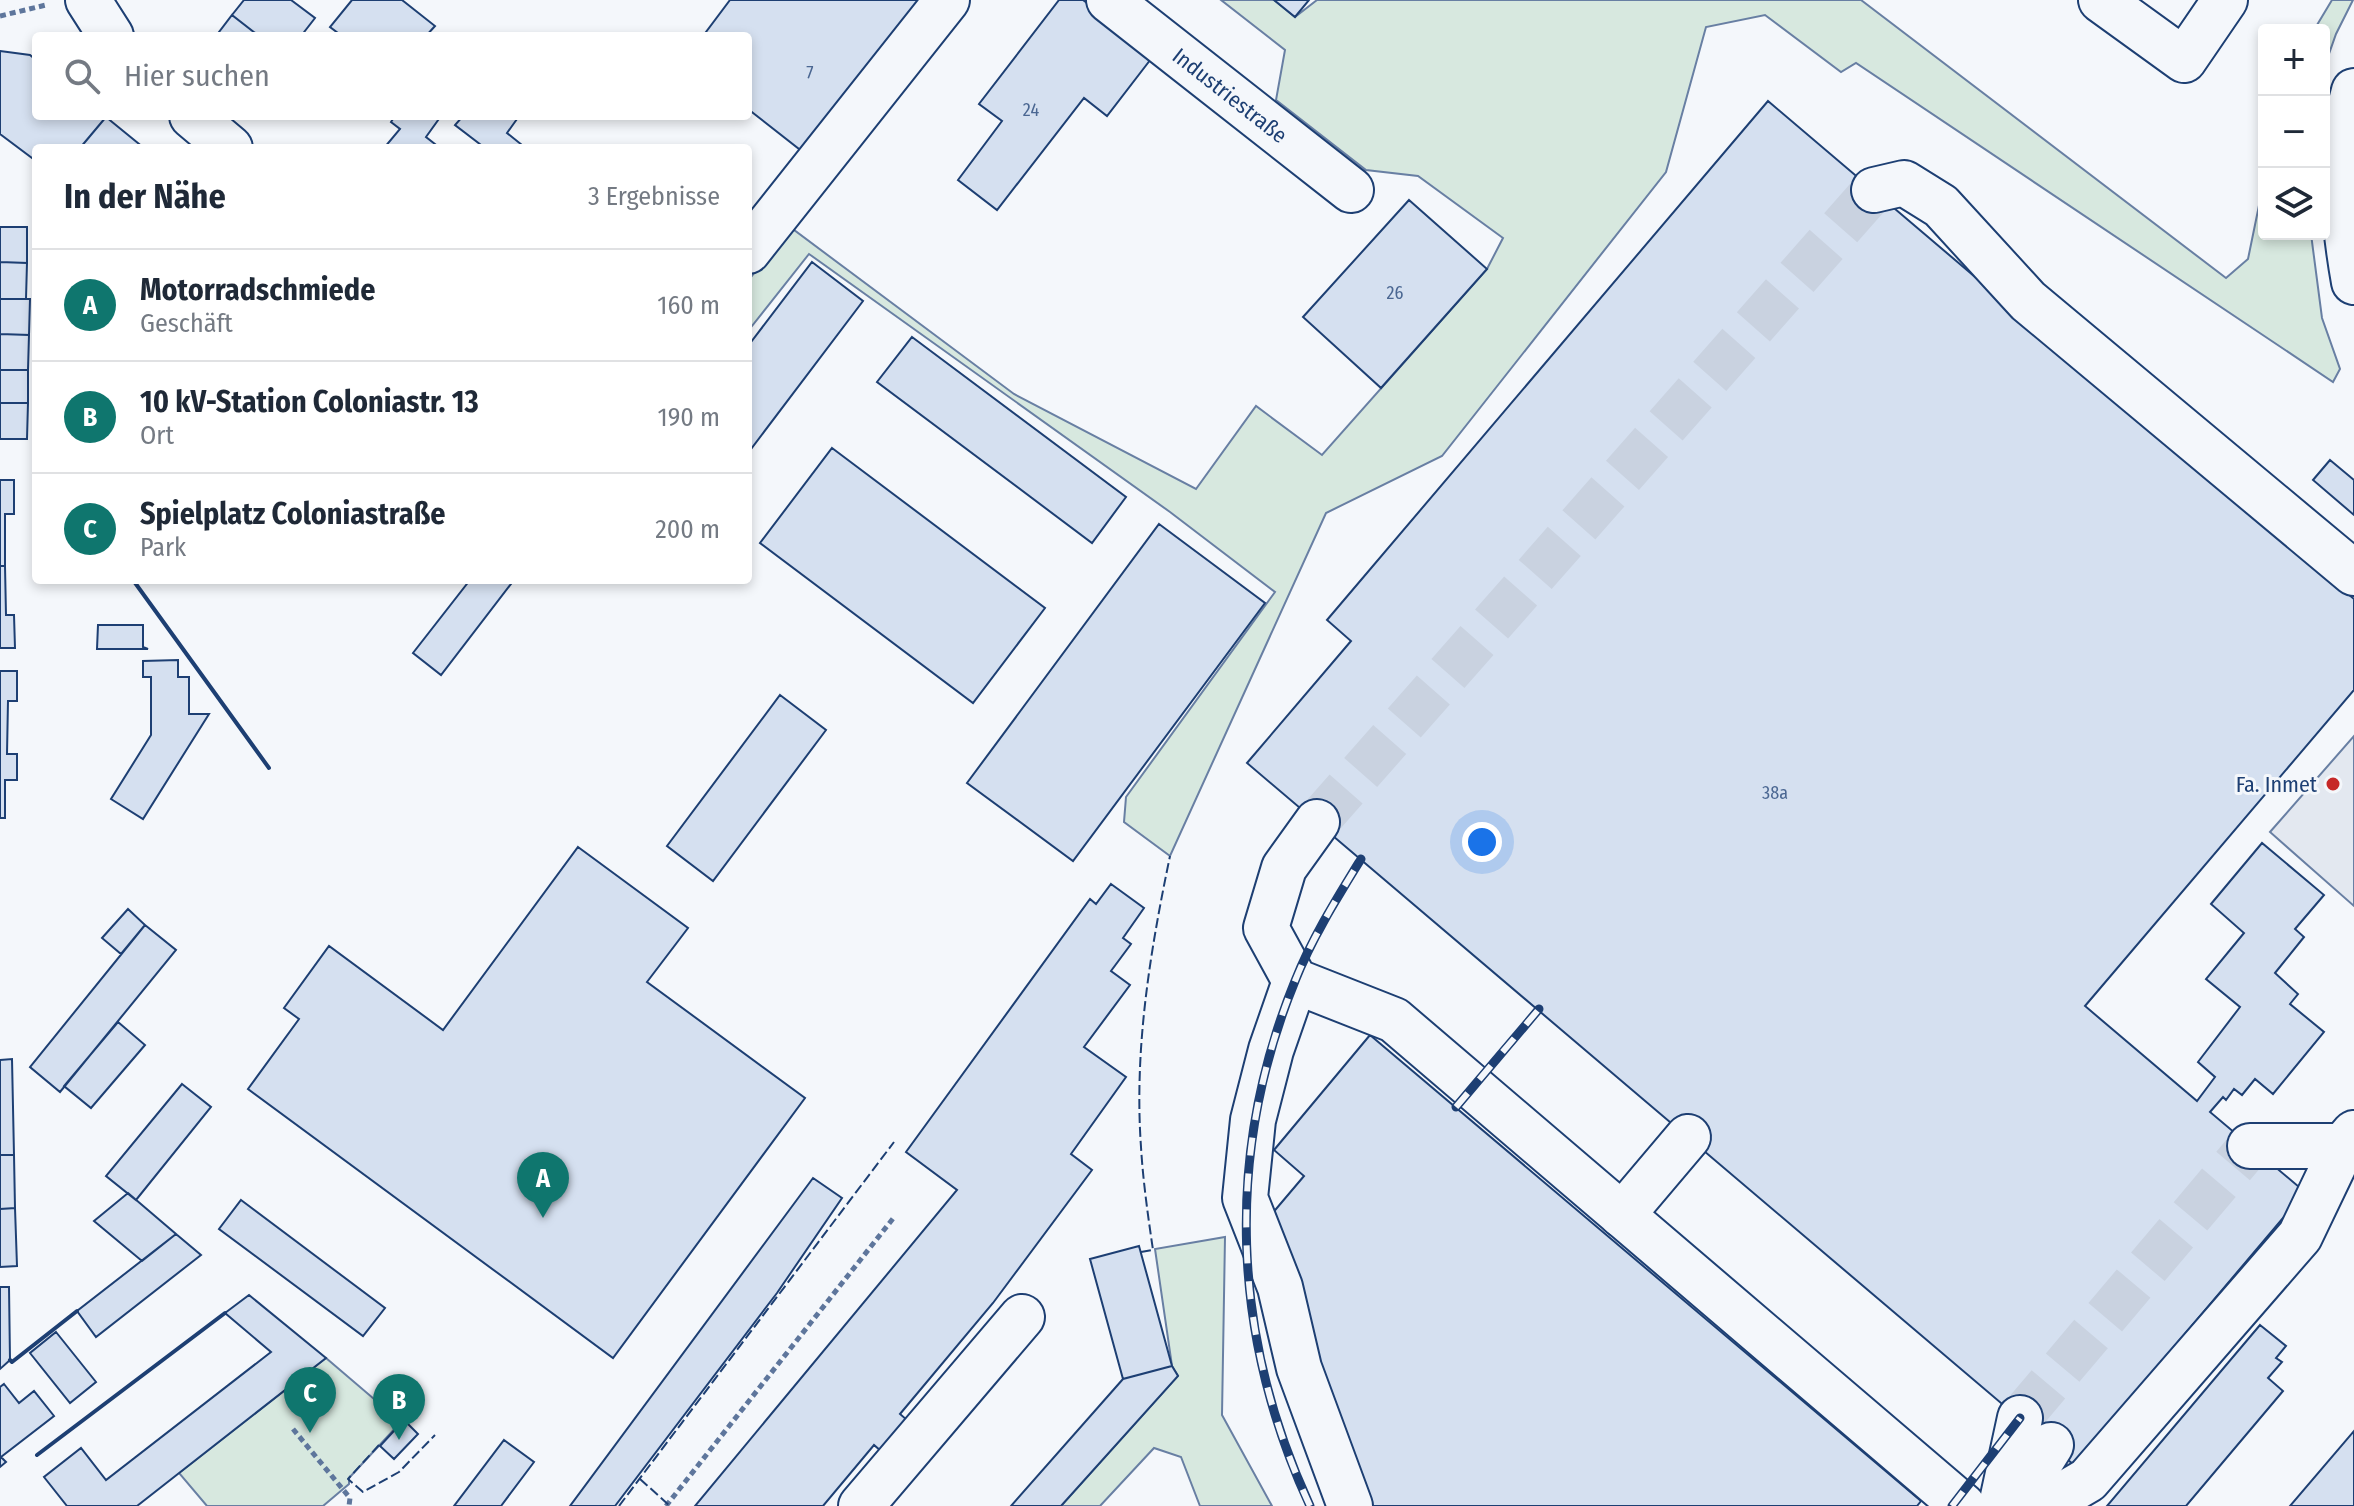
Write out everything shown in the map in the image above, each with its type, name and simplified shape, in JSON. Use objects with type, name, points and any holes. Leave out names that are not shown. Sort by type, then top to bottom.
[{"type":"street","points":[[752,246],[947,0]]},
{"type":"street","name":"Industriestraße","points":[[1109,0],[1351,190]]},
{"type":"street","points":[[2101,0],[2184,60],[2225,0]]},
{"type":"street","points":[[71,2],[106,32]]},
{"type":"street","points":[[2354,91],[2347,116],[2343,204],[2354,282]]},
{"type":"street","points":[[197,120],[225,144]]},
{"type":"street","points":[[1874,190],[1904,183],[1941,206],[2028,301],[2354,573]]},
{"type":"street","points":[[1317,822],[1284,868],[1266,928],[1295,981],[1394,1020],[1963,1506]]},
{"type":"street","points":[[1295,981],[1271,1050],[1253,1120],[1245,1198],[1280,1287],[1299,1368],[1350,1506]]},
{"type":"street","points":[[1622,1215],[1688,1137]]},
{"type":"street","points":[[2250,1146],[2349,1139]]},
{"type":"street","points":[[2285,1175],[2349,1139]]},
{"type":"street","points":[[2044,1506],[2088,1480],[2300,1236],[2349,1139]]},
{"type":"street","points":[[861,1506],[1022,1317]]},
{"type":"street","points":[[2001,1506],[2035,1431],[2013,1506]]},
{"type":"path","points":[[0,16],[71,2]]},
{"type":"path","points":[[666,1506],[895,1216]]},
{"type":"path","points":[[293,1429],[350,1498],[349,1506]]},
{"type":"shaded area","points":[[1221,0],[1274,0],[1295,17],[1317,0],[1861,0],[2226,278],[2248,259],[2258,210],[2258,240],[2312,240],[2322,318],[2340,369],[2333,382],[1856,63],[1841,72],[1765,15],[1706,27],[1666,172],[1442,456],[1326,513],[1170,856],[1124,822],[1126,797],[1275,592],[1170,512],[809,254],[752,326],[752,276],[790,227],[1014,394],[1196,489],[1256,406],[1322,455],[1487,269],[1503,238],[1418,176],[1366,170],[1276,100],[1285,50]]},
{"type":"shaded area","points":[[2332,0],[2353,0],[2330,51],[2330,24],[2318,24]]},
{"type":"shaded area","name":"Fa. Inmet","points":[[2354,736],[2354,906],[2270,832]]},
{"type":"shaded area","points":[[1225,1237],[1222,1415],[1272,1506],[1200,1506],[1181,1457],[1154,1448],[1100,1506],[1061,1506],[1178,1376],[1172,1366],[1155,1249]]},
{"type":"shaded area","points":[[326,1358],[401,1422],[349,1478],[349,1484],[323,1506],[207,1506],[179,1473]]},
{"type":"building","points":[[244,0],[291,0],[315,18],[304,32],[254,32],[232,15]]},
{"type":"building","points":[[352,0],[402,0],[435,26],[430,32],[337,32],[330,27]]},
{"type":"building","points":[[730,0],[927,0],[808,156],[752,112],[752,32],[706,32]]},
{"type":"building","points":[[1059,0],[1083,0],[1154,55],[1107,116],[1084,98],[997,210],[958,180],[1002,121],[979,104]]},
{"type":"building","points":[[1274,0],[1309,0],[1295,17]]},
{"type":"building","points":[[232,15],[254,32],[219,32]]},
{"type":"building","points":[[0,51],[32,57],[32,120],[103,120],[83,144],[32,144],[32,158],[0,134]]},
{"type":"building","points":[[1768,101],[2354,599],[2354,690],[2085,1006],[2197,1101],[2215,1077],[2198,1062],[2240,1007],[2206,979],[2244,933],[2211,904],[2262,843],[2324,895],[2295,929],[2304,937],[2275,973],[2298,994],[2290,1004],[2324,1032],[2273,1094],[2255,1079],[2242,1095],[2234,1089],[2226,1100],[2223,1097],[2210,1112],[2305,1192],[2074,1465],[1247,763],[1351,641],[1327,620]]},
{"type":"building","points":[[103,120],[110,120],[139,144],[83,144]]},
{"type":"building","points":[[438,120],[426,137],[435,144],[387,144],[400,129],[391,122]]},
{"type":"building","points":[[459,120],[516,120],[507,133],[521,144],[480,144],[455,125]]},
{"type":"building","points":[[1409,200],[1487,269],[1381,388],[1303,317]]},
{"type":"building","points":[[0,227],[27,227],[27,263],[0,262]]},
{"type":"building","points":[[0,262],[27,263],[26,299],[0,299]]},
{"type":"building","points":[[812,262],[863,301],[752,448],[752,341]]},
{"type":"building","points":[[0,299],[30,299],[29,335],[0,334]]},
{"type":"building","points":[[0,334],[29,335],[28,370],[0,370]]},
{"type":"building","points":[[912,337],[1126,497],[1092,543],[877,382]]},
{"type":"building","points":[[0,370],[28,370],[28,403],[0,403]]},
{"type":"building","points":[[0,403],[28,403],[27,439],[0,439]]},
{"type":"building","points":[[832,448],[1045,608],[973,703],[760,543]]},
{"type":"building","points":[[2330,460],[2354,480],[2354,515],[2313,480]]},
{"type":"building","points":[[0,480],[14,480],[14,514],[5,514],[5,566],[0,566]]},
{"type":"building","points":[[1159,524],[1265,603],[1073,861],[967,783]]},
{"type":"building","points":[[0,566],[5,566],[6,615],[14,615],[15,648],[0,648]]},
{"type":"building","points":[[467,584],[511,584],[441,675],[413,653]]},
{"type":"building","points":[[98,625],[143,625],[143,647],[148,649],[97,649]]},
{"type":"building","points":[[178,660],[178,677],[189,677],[189,714],[209,714],[143,819],[111,799],[151,735],[151,677],[143,677],[143,661]]},
{"type":"building","points":[[0,671],[17,671],[17,701],[8,701],[7,754],[17,754],[17,780],[5,780],[5,818],[0,818]]},
{"type":"building","points":[[780,695],[826,730],[713,881],[667,846]]},
{"type":"building","points":[[578,847],[688,928],[647,982],[805,1098],[613,1358],[248,1089],[299,1019],[284,1008],[329,946],[443,1030]]},
{"type":"building","points":[[1111,884],[1144,908],[1123,938],[1131,944],[1111,971],[1130,985],[1084,1047],[1126,1077],[1071,1154],[1092,1170],[993,1303],[900,1414],[915,1427],[889,1458],[874,1445],[823,1506],[695,1506],[957,1190],[906,1152],[1090,899],[1096,904]]},
{"type":"building","points":[[128,909],[145,925],[121,954],[102,938]]},
{"type":"building","points":[[145,925],[176,950],[60,1092],[30,1067]]},
{"type":"building","points":[[118,1022],[145,1045],[91,1108],[64,1086]]},
{"type":"building","points":[[1370,1035],[1921,1501],[1917,1506],[1373,1506],[1265,1222],[1304,1176],[1274,1150]]},
{"type":"building","points":[[12,1059],[14,1155],[0,1155],[0,1060]]},
{"type":"building","points":[[182,1084],[211,1107],[136,1200],[106,1176]]},
{"type":"building","points":[[0,1155],[14,1155],[15,1208],[0,1209]]},
{"type":"building","points":[[813,1178],[842,1198],[777,1293],[615,1506],[570,1506]]},
{"type":"building","points":[[128,1193],[176,1234],[142,1261],[94,1221]]},
{"type":"building","points":[[241,1200],[385,1308],[363,1336],[219,1229]]},
{"type":"building","points":[[15,1208],[17,1266],[0,1267],[0,1209]]},
{"type":"building","points":[[176,1234],[201,1255],[96,1337],[77,1311]]},
{"type":"building","points":[[1139,1246],[1172,1366],[1123,1379],[1090,1259]]},
{"type":"building","points":[[0,1287],[9,1287],[10,1360],[0,1369]]},
{"type":"building","points":[[249,1295],[326,1358],[137,1506],[67,1506],[44,1477],[81,1448],[106,1480],[271,1352],[225,1313]]},
{"type":"building","points":[[2260,1325],[2286,1346],[2276,1358],[2282,1362],[2268,1378],[2283,1391],[2186,1506],[2107,1506]]},
{"type":"building","points":[[56,1332],[96,1382],[70,1403],[30,1353]]},
{"type":"building","points":[[1172,1366],[1178,1376],[1061,1506],[1011,1506],[1123,1379]]},
{"type":"building","points":[[4,1384],[19,1403],[34,1391],[54,1416],[1,1457],[6,1462],[0,1467],[0,1387]]},
{"type":"building","points":[[404,1420],[418,1434],[394,1459],[380,1446]]},
{"type":"building","points":[[2354,1431],[2354,1506],[2290,1506]]},
{"type":"building","points":[[504,1440],[534,1462],[501,1506],[454,1506]]},
{"type":"tunnel","points":[[1317,822],[1874,190]]},
{"type":"tunnel","points":[[2020,1418],[2250,1146]]},
{"type":"railway","points":[[1310,1506],[1284,1442],[1265,1377],[1252,1311],[1247,1245],[1248,1179],[1256,1113],[1272,1047],[1295,981],[1317,934],[1361,859]]},
{"type":"railway","points":[[1456,1107],[1539,1009]]},
{"type":"railway","points":[[1952,1506],[2020,1418]]},
{"type":"fence","points":[[1141,1252],[1153,1250],[1144,1186],[1139,1110],[1142,1037],[1150,964],[1170,856]]},
{"type":"fence","points":[[619,1506],[894,1142]]},
{"type":"fence","points":[[379,1445],[348,1479],[363,1492],[399,1472],[435,1435]]},
{"type":"fence","points":[[640,1479],[670,1506]]},
{"type":"wall","points":[[136,584],[269,768]]},
{"type":"wall","points":[[10,1360],[12,1362],[77,1311]]},
{"type":"wall","points":[[37,1455],[225,1313]]},
{"type":"place","name":"Fa. Inmet","points":[[2333,784]]},
{"type":"place","name":"Motorradschmiede","points":[[543,1218]]},
{"type":"place","name":"Spielplatz Coloniastraße","points":[[310,1433]]},
{"type":"place","name":"10 kV-Station Coloniastr. 13","points":[[399,1440]]}]
